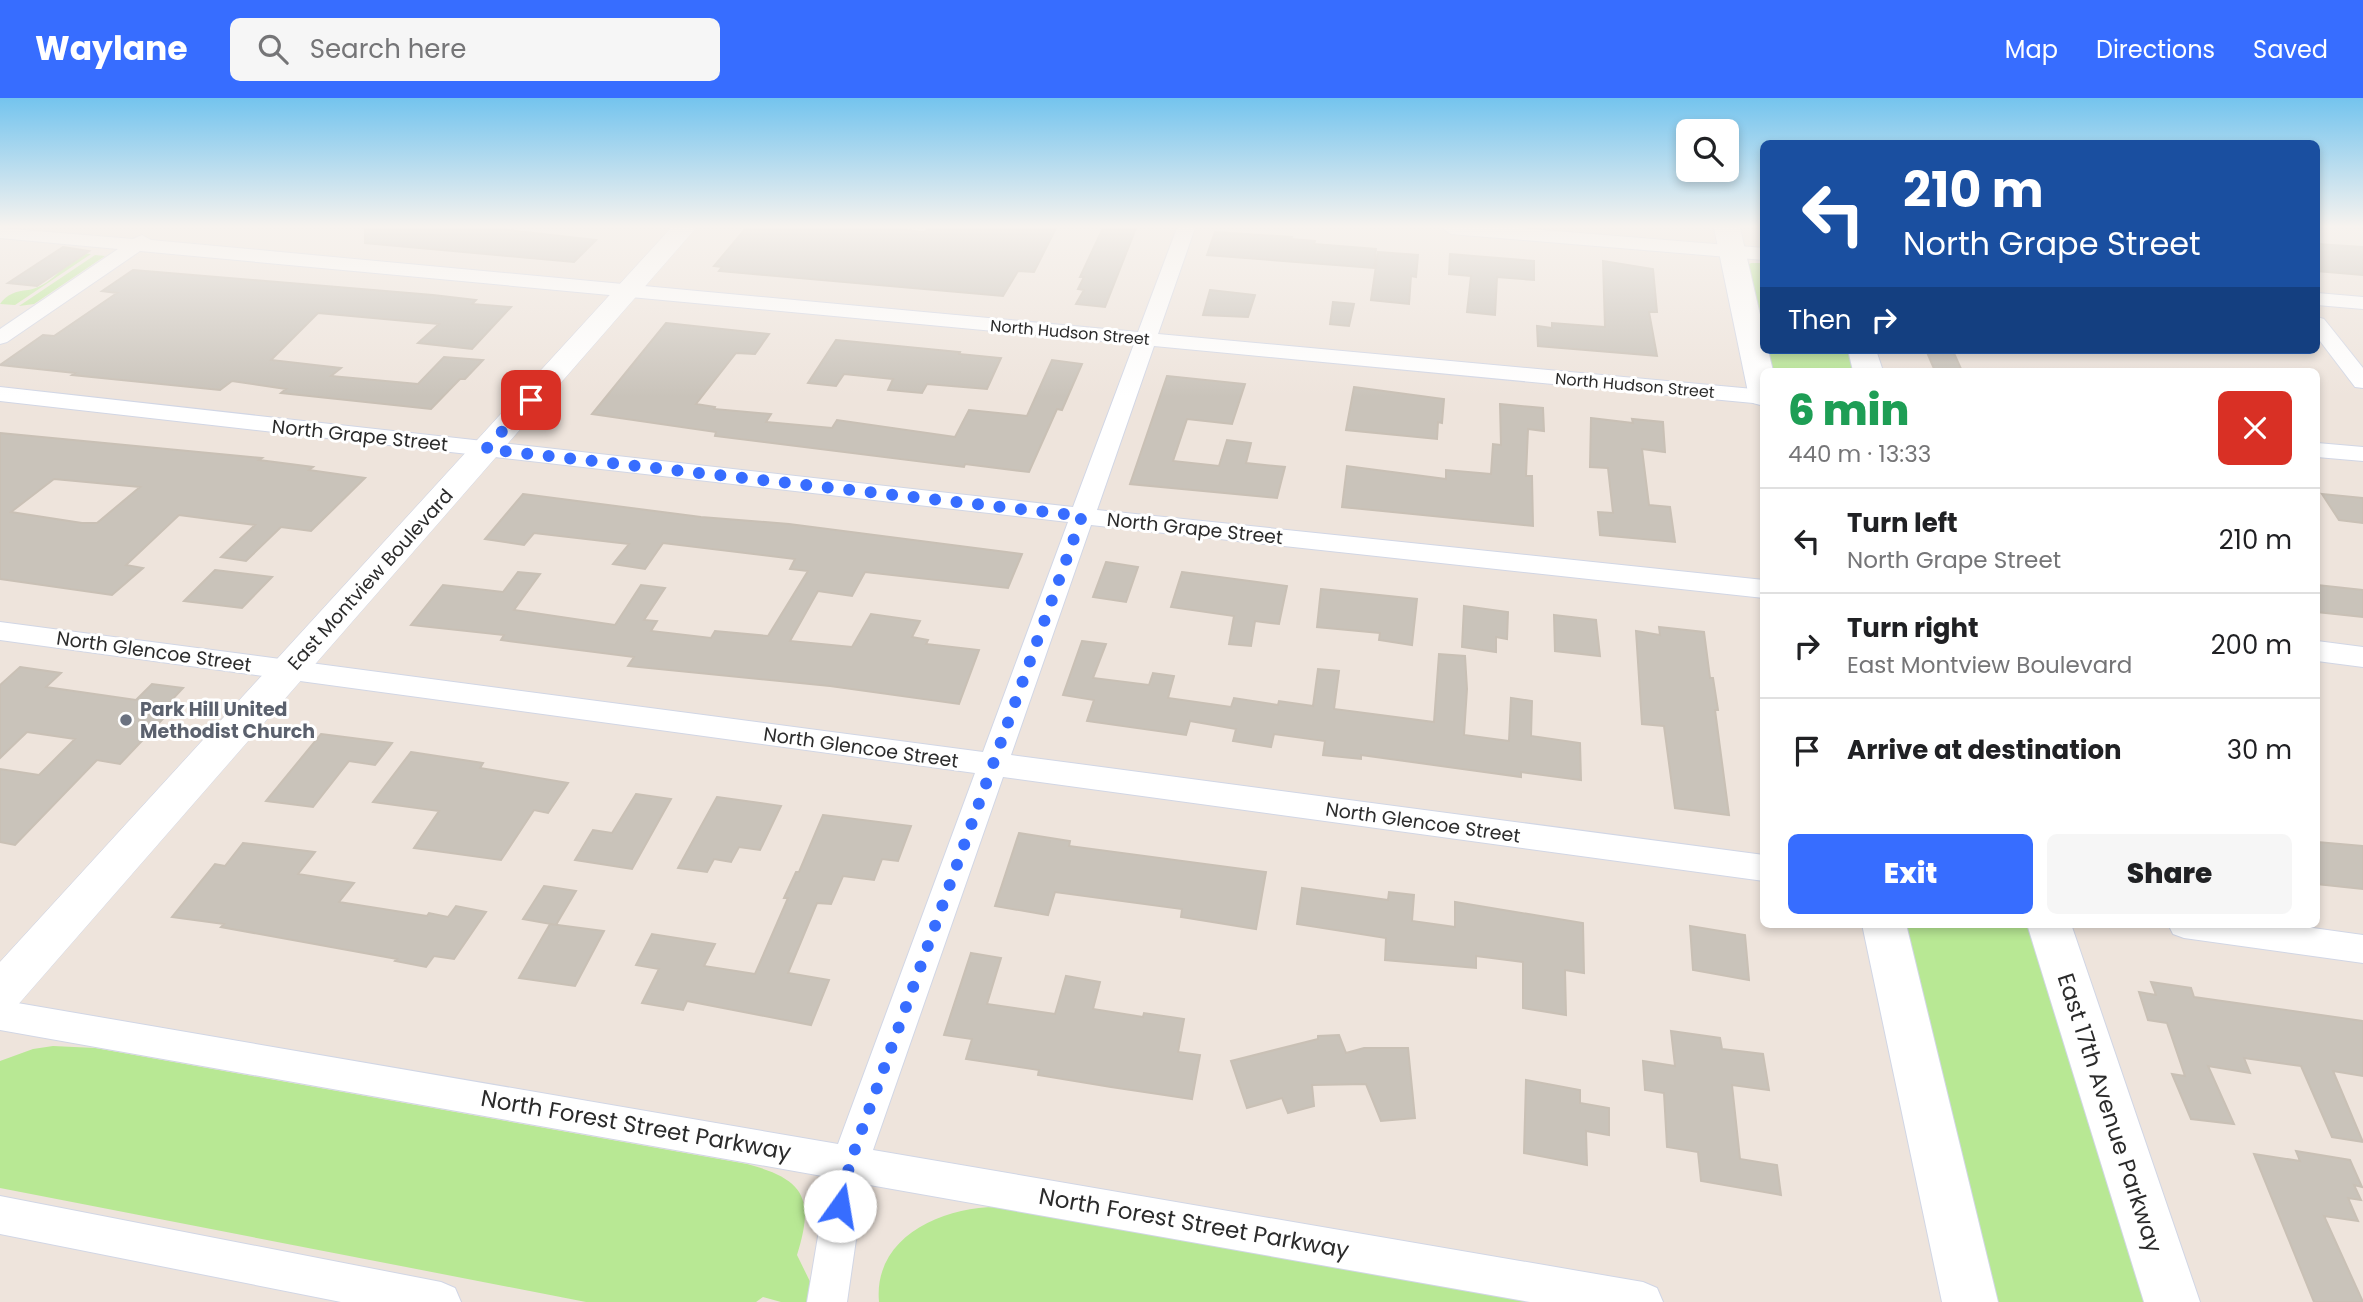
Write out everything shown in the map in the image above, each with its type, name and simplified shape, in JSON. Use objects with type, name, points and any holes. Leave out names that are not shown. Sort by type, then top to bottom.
[{"type":"main road","points":[[1739,284],[1760,379]]},
{"type":"main road","points":[[1885,928],[1970,1302]]},
{"type":"main road","name":"East 17th Avenue Parkway","points":[[2050,928],[2172,1302]]},
{"type":"street","points":[[0,338],[79,284]]},
{"type":"street","name":"North Hudson Street","points":[[565,284],[1760,397]]},
{"type":"street","name":"East Montview Boulevard","points":[[0,993],[634,284]]},
{"type":"street","points":[[827,1302],[840,1206],[850,1163],[1165,284]]},
{"type":"street","points":[[2320,299],[2363,303]]},
{"type":"street","points":[[2320,327],[2363,382]]},
{"type":"street","name":"North Grape Street","points":[[0,394],[1082,516],[1760,589]]},
{"type":"street","points":[[2320,450],[2363,454]]},
{"type":"street","name":"North Glencoe Street","points":[[0,631],[1760,867]]},
{"type":"street","points":[[2320,651],[2363,657]]},
{"type":"street","points":[[2213,928],[2363,949]]},
{"type":"street","name":"North Forest Street Parkway","points":[[0,1015],[1643,1302]]},
{"type":"street","points":[[0,1215],[441,1302]]},
{"type":"green space","points":[[46,284],[15,305],[0,304],[12,294]]},
{"type":"green space","points":[[52,284],[63,284],[34,304],[19,306]]},
{"type":"green space","points":[[1752,284],[1760,284],[1760,320]]},
{"type":"green space","points":[[1768,354],[1851,354],[1856,368],[1771,368]]},
{"type":"green space","points":[[1903,928],[2030,928],[2151,1302],[1992,1302]]},
{"type":"green space","points":[[53,1046],[95,1048],[747,1164],[766,1170],[793,1184],[800,1194],[805,1219],[797,1255],[820,1302],[781,1302],[763,1297],[756,1302],[586,1302],[0,1188],[0,1061],[33,1049]]},
{"type":"green space","points":[[996,1207],[1539,1302],[879,1302],[880,1279],[887,1260],[899,1243],[915,1230],[954,1213]]},
{"type":"building","points":[[112,284],[303,284],[433,295],[476,300],[472,304],[511,307],[472,349],[418,343],[439,324],[318,313],[271,360],[341,368],[331,376],[418,384],[444,357],[483,360],[431,409],[281,393],[286,389],[232,381],[220,390],[0,365],[43,335],[54,336],[117,293],[102,291]]},
{"type":"building","points":[[869,284],[1010,284],[1003,296]]},
{"type":"building","points":[[1080,284],[1114,284],[1105,307],[1076,304],[1084,290],[1078,289]]},
{"type":"building","points":[[1373,284],[1410,284],[1409,304],[1371,300]]},
{"type":"building","points":[[1470,284],[1497,284],[1495,315],[1467,312]]},
{"type":"building","points":[[1604,284],[1654,284],[1657,312],[1649,312],[1657,356],[1538,346],[1537,326],[1552,328],[1552,323],[1605,327]]},
{"type":"building","points":[[1210,290],[1255,295],[1248,317],[1203,315]]},
{"type":"building","points":[[1333,302],[1354,304],[1349,326],[1330,324]]},
{"type":"building","points":[[666,323],[769,334],[755,354],[736,353],[696,404],[715,407],[714,409],[771,414],[766,422],[832,428],[837,420],[955,437],[969,410],[1027,416],[1052,360],[1082,364],[1062,410],[1057,409],[1029,472],[965,464],[964,467],[715,436],[716,432],[592,414]]},
{"type":"building","points":[[836,340],[1001,358],[987,389],[927,384],[922,393],[888,390],[893,379],[844,374],[836,386],[808,383]]},
{"type":"building","points":[[1928,354],[1954,354],[1961,368],[1934,368]]},
{"type":"building","points":[[1167,376],[1245,384],[1232,424],[1187,419],[1173,461],[1219,466],[1227,440],[1251,443],[1246,463],[1285,467],[1277,498],[1130,484]]},
{"type":"building","points":[[1354,387],[1444,399],[1442,423],[1438,422],[1437,439],[1346,430]]},
{"type":"building","points":[[1500,404],[1543,408],[1544,431],[1528,429],[1526,476],[1532,476],[1533,526],[1342,507],[1347,466],[1446,479],[1446,470],[1491,474],[1493,444],[1501,445]]},
{"type":"building","points":[[1591,418],[1633,423],[1632,419],[1663,422],[1665,452],[1642,449],[1649,505],[1670,507],[1675,542],[1600,535],[1598,512],[1613,513],[1608,468],[1590,467]]},
{"type":"building","points":[[0,433],[262,458],[259,460],[313,467],[309,470],[365,478],[311,531],[281,527],[246,561],[221,557],[255,525],[179,515],[126,565],[143,568],[112,595],[0,579]],"holes":[[[54,479],[140,487],[97,523],[11,512]]]},
{"type":"building","points":[[523,494],[1022,554],[1008,588],[865,572],[852,596],[818,591],[790,641],[852,647],[871,614],[920,621],[912,637],[928,640],[926,644],[979,650],[959,704],[830,686],[628,666],[634,657],[501,640],[504,635],[411,625],[443,585],[503,592],[518,572],[540,574],[514,610],[615,625],[641,585],[665,588],[644,620],[657,621],[651,631],[711,638],[715,631],[768,636],[808,571],[790,569],[795,559],[663,543],[645,569],[613,564],[629,544],[534,533],[524,545],[485,539]]},
{"type":"building","points":[[2322,494],[2363,498],[2363,523],[2339,520]]},
{"type":"building","points":[[1106,562],[1138,567],[1126,602],[1093,597]]},
{"type":"building","points":[[215,570],[272,577],[242,608],[184,601]]},
{"type":"building","points":[[1182,572],[1287,586],[1279,624],[1255,621],[1251,646],[1229,644],[1234,616],[1171,607]]},
{"type":"building","points":[[2320,585],[2363,590],[2363,617],[2320,612]]},
{"type":"building","points":[[1321,589],[1417,599],[1412,645],[1379,640],[1380,633],[1317,627]]},
{"type":"building","points":[[1464,606],[1508,612],[1507,639],[1496,637],[1496,652],[1462,647]]},
{"type":"building","points":[[1554,615],[1596,620],[1600,656],[1555,651]]},
{"type":"building","points":[[1659,627],[1704,632],[1710,678],[1713,678],[1718,710],[1715,710],[1729,815],[1675,808],[1664,726],[1642,724],[1636,631],[1660,635]]},
{"type":"building","points":[[1082,641],[1106,644],[1093,678],[1149,685],[1153,673],[1174,676],[1168,698],[1231,707],[1234,698],[1278,705],[1279,701],[1313,706],[1318,669],[1339,671],[1334,709],[1434,722],[1439,654],[1465,656],[1467,689],[1464,735],[1509,741],[1511,698],[1532,701],[1531,736],[1580,743],[1581,780],[1521,772],[1521,777],[1361,755],[1361,759],[1323,755],[1325,741],[1274,734],[1271,747],[1233,741],[1236,729],[1190,721],[1186,735],[1087,721],[1094,700],[1063,695]]},
{"type":"building","points":[[20,667],[61,673],[46,687],[136,700],[152,684],[183,688],[168,704],[176,705],[120,764],[97,760],[15,845],[0,842],[0,769],[39,775],[75,739],[27,732],[0,758],[0,685]]},
{"type":"building","points":[[321,734],[392,743],[375,765],[349,761],[313,807],[266,801]]},
{"type":"building","points":[[411,752],[483,763],[480,768],[568,783],[548,813],[534,810],[501,860],[414,848],[439,811],[373,802]]},
{"type":"building","points":[[636,794],[671,799],[632,869],[575,860],[593,830],[612,833]]},
{"type":"building","points":[[717,797],[781,806],[760,850],[739,847],[731,862],[714,859],[707,872],[678,868]]},
{"type":"building","points":[[823,815],[911,826],[898,861],[882,859],[874,880],[843,876],[831,904],[817,903],[788,973],[829,980],[811,1025],[687,1001],[683,1010],[642,1003],[659,969],[636,965],[652,934],[715,944],[704,966],[755,974],[788,898],[784,898],[796,872],[799,872]]},
{"type":"building","points":[[1019,833],[1070,841],[1069,846],[1266,872],[1256,929],[1181,917],[1182,909],[1055,892],[1048,915],[995,906]]},
{"type":"building","points":[[2320,842],[2363,846],[2363,889],[2320,884]]},
{"type":"building","points":[[243,843],[315,852],[298,874],[354,883],[339,902],[427,916],[429,913],[448,917],[456,906],[486,912],[454,959],[434,956],[426,967],[395,961],[397,959],[221,927],[224,924],[172,917],[215,864],[225,866]]},
{"type":"building","points":[[544,886],[576,891],[556,925],[523,919]]},
{"type":"building","points":[[1302,888],[1388,900],[1389,892],[1414,895],[1412,921],[1455,927],[1455,902],[1583,923],[1584,973],[1565,970],[1566,1015],[1523,1008],[1523,962],[1476,956],[1476,968],[1385,960],[1386,938],[1297,924]]},
{"type":"building","points":[[550,924],[604,931],[575,986],[519,978]]},
{"type":"building","points":[[1690,926],[1745,935],[1749,980],[1693,970]]},
{"type":"building","points":[[971,953],[1001,958],[987,1004],[1055,1014],[1066,976],[1100,982],[1093,1009],[1143,1017],[1144,1013],[1184,1019],[1178,1052],[1200,1055],[1192,1099],[1038,1075],[1039,1070],[966,1059],[972,1039],[944,1035]]},
{"type":"building","points":[[2151,982],[2191,988],[2194,997],[2363,1021],[2363,1076],[2333,1071],[2363,1142],[2332,1137],[2301,1066],[2244,1058],[2250,1073],[2208,1066],[2234,1124],[2191,1119],[2172,1074],[2185,1076],[2167,1023],[2148,1020],[2139,992],[2156,995]]},
{"type":"building","points":[[1671,1031],[1720,1038],[1722,1049],[1763,1054],[1769,1090],[1732,1085],[1740,1159],[1777,1165],[1781,1195],[1701,1181],[1698,1152],[1667,1147],[1664,1093],[1645,1090],[1643,1061],[1675,1066]]},
{"type":"building","points":[[1339,1035],[1346,1053],[1364,1048],[1408,1048],[1415,1118],[1381,1121],[1366,1084],[1312,1085],[1314,1106],[1288,1113],[1282,1098],[1247,1108],[1231,1061],[1318,1039],[1318,1036]]},
{"type":"building","points":[[1526,1080],[1580,1090],[1580,1103],[1609,1108],[1609,1135],[1586,1131],[1587,1165],[1524,1153]]},
{"type":"building","points":[[2296,1151],[2350,1160],[2362,1187],[2354,1185],[2361,1200],[2348,1198],[2358,1221],[2324,1216],[2363,1302],[2314,1302],[2254,1154],[2300,1161]]},
{"type":"place","name":"Park Hill United Methodist Church","points":[[126,720]]},
{"type":"route","points":[[531,400],[486,449],[1082,516],[850,1163],[840,1206]]}]
